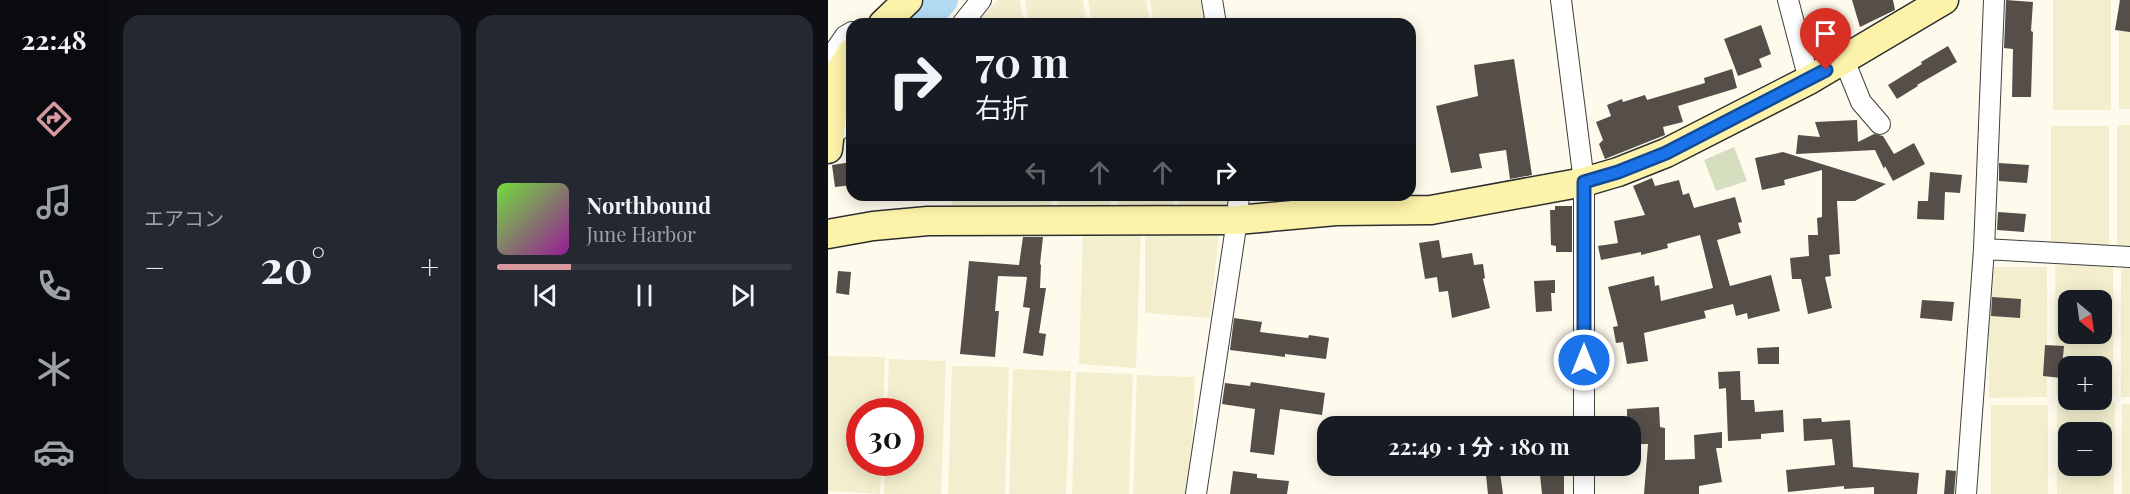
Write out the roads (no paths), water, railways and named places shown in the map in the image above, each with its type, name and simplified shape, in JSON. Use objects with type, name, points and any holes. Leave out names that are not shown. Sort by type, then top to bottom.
[{"type":"street","points":[[889,18],[908,0]]},
{"type":"street","points":[[967,18],[981,0]]},
{"type":"street","points":[[1212,0],[1215,18]]},
{"type":"street","points":[[1561,0],[1584,182],[1584,416]]},
{"type":"street","points":[[1788,0],[1809,80]]},
{"type":"street","points":[[828,234],[873,226],[928,221],[1238,208],[1336,211],[1431,210],[1584,182],[1618,172],[1666,153],[1809,80],[1944,0]]},
{"type":"street","points":[[1966,494],[1984,249],[1994,0]]},
{"type":"street","points":[[835,133],[832,69],[846,35]]},
{"type":"street","points":[[832,69],[846,57]]},
{"type":"street","points":[[1844,60],[1861,102],[1880,123]]},
{"type":"street","points":[[1196,494],[1238,208]]},
{"type":"street","points":[[1984,249],[2130,256]]},
{"type":"street","points":[[1584,476],[1584,494]]},
{"type":"waterway","points":[[928,18],[943,0]]}]
